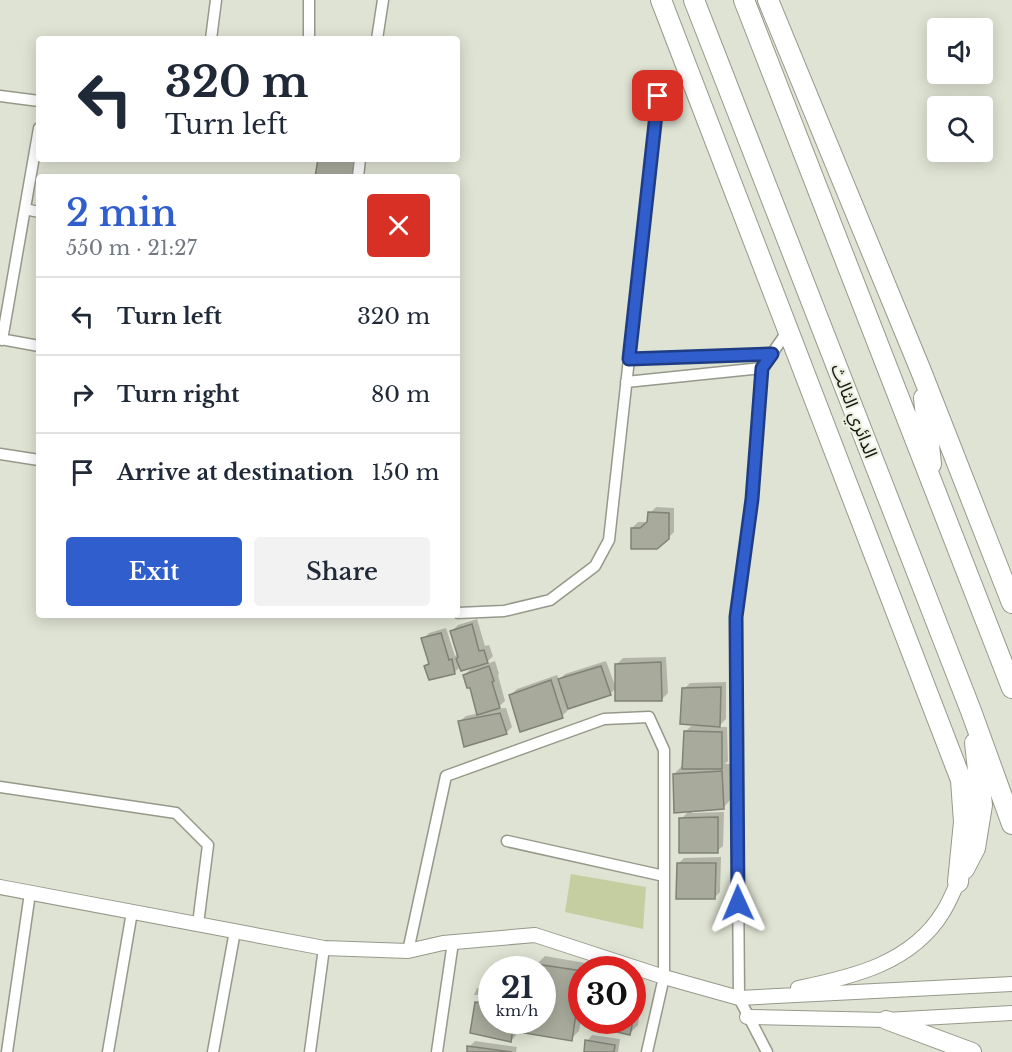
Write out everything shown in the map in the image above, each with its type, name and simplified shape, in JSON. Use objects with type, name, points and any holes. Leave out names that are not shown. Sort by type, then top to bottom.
[{"type":"highway","points":[[661,0],[961,780],[964,822],[958,882]]},
{"type":"highway","points":[[683,0],[708,37]]},
{"type":"highway","name":"الدائري الثالث","points":[[694,0],[971,711],[1012,824]]},
{"type":"highway","points":[[744,0],[1012,688]]},
{"type":"highway","points":[[768,0],[921,371],[1012,603]]},
{"type":"highway","points":[[921,371],[934,490]]},
{"type":"highway","points":[[958,882],[975,848],[982,805],[971,711]]},
{"type":"highway","points":[[886,1020],[972,1052]]},
{"type":"street","points":[[211,36],[216,0]]},
{"type":"street","points":[[309,0],[309,36]]},
{"type":"street","points":[[377,36],[383,0]]},
{"type":"street","points":[[0,96],[36,101]]},
{"type":"street","points":[[460,613],[504,611],[550,600],[595,566],[609,540],[658,96]]},
{"type":"street","points":[[36,145],[1,340],[36,346]]},
{"type":"street","points":[[25,209],[36,211]]},
{"type":"street","points":[[766,1052],[739,998],[736,617],[752,499],[762,368],[789,329]]},
{"type":"street","points":[[629,359],[772,354]]},
{"type":"street","points":[[626,382],[762,368]]},
{"type":"street","points":[[0,454],[36,460]]},
{"type":"street","points":[[408,951],[446,776],[604,719],[650,717],[664,750],[664,977],[647,1052]]},
{"type":"street","points":[[0,787],[176,813],[208,845],[198,924]]},
{"type":"street","points":[[507,841],[664,876]]},
{"type":"street","points":[[756,997],[865,972],[894,958],[922,939],[943,913],[958,882]]},
{"type":"street","points":[[0,887],[324,948],[408,951],[443,943],[536,935],[664,977],[739,998],[1012,984]]},
{"type":"street","points":[[7,1052],[30,893]]},
{"type":"street","points":[[108,1052],[132,912]]},
{"type":"street","points":[[213,1052],[235,931]]},
{"type":"street","points":[[437,1052],[453,942]]},
{"type":"street","points":[[310,1052],[324,948]]},
{"type":"street","points":[[747,1017],[886,1020],[1012,1013]]},
{"type":"green space","points":[[571,874],[646,887],[643,929],[565,912]]},
{"type":"building","points":[[318,162],[354,162],[352,174],[316,174]]},
{"type":"building","points":[[648,512],[669,513],[669,539],[657,549],[631,549],[631,528],[640,528],[647,522]]},
{"type":"building","points":[[472,624],[479,651],[484,650],[488,663],[461,671],[450,631]]},
{"type":"building","points":[[441,633],[449,660],[452,659],[455,674],[429,680],[424,666],[429,664],[421,638]]},
{"type":"building","points":[[661,662],[662,701],[615,701],[615,664]]},
{"type":"building","points":[[489,666],[500,708],[477,715],[470,688],[467,688],[463,675]]},
{"type":"building","points":[[601,666],[611,695],[568,709],[558,679]]},
{"type":"building","points":[[551,680],[563,718],[520,732],[509,695]]},
{"type":"building","points":[[721,687],[720,727],[680,724],[682,688]]},
{"type":"building","points":[[500,713],[507,734],[464,747],[458,721]]},
{"type":"building","points":[[684,731],[722,732],[722,769],[682,769]]},
{"type":"building","points":[[722,771],[724,809],[674,813],[673,774]]},
{"type":"building","points":[[718,817],[718,853],[679,853],[679,818]]},
{"type":"building","points":[[677,863],[716,863],[715,899],[676,899]]},
{"type":"building","points":[[556,967],[568,969],[568,1034],[573,1034],[572,1041],[530,1034],[556,1034]]},
{"type":"building","points":[[475,1002],[478,1003],[478,1034],[512,1034],[511,1042],[470,1033]]},
{"type":"building","points":[[585,1040],[615,1045],[614,1052],[584,1052]]},
{"type":"building","points":[[467,1046],[512,1052],[467,1052]]},
{"type":"route","points":[[658,96],[629,359],[772,354],[762,368],[752,499],[736,617],[738,903]]}]
